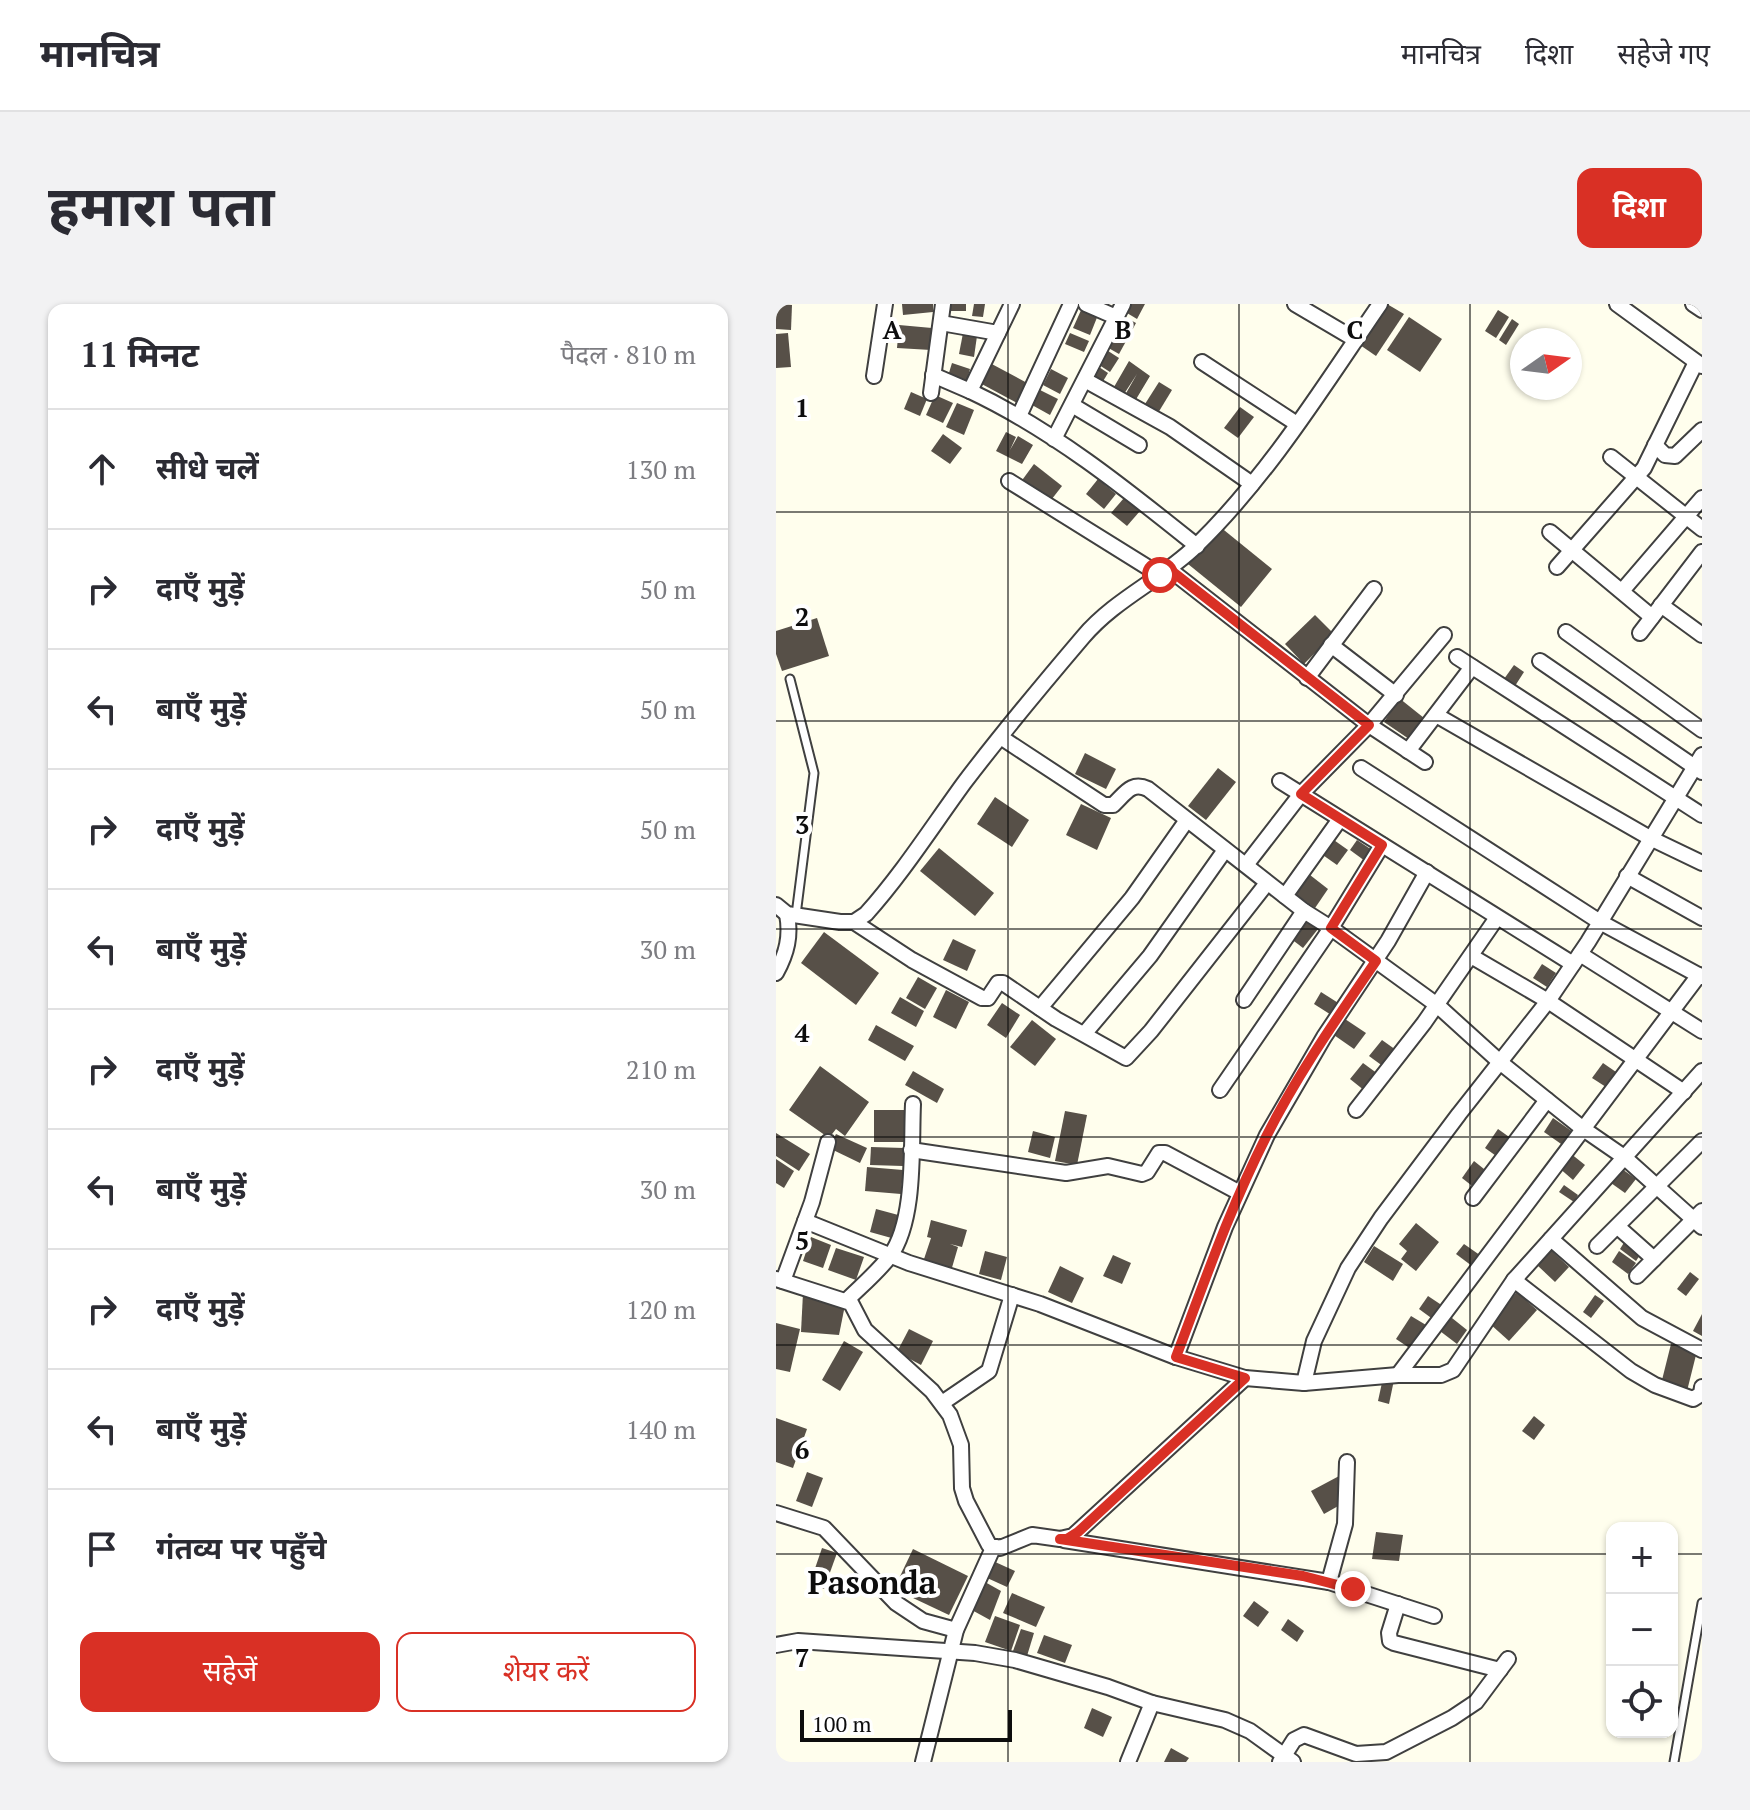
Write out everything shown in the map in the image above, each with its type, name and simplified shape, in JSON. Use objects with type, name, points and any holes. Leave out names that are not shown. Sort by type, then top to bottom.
[{"type":"street","points":[[874,376],[885,304]]},
{"type":"street","points":[[931,393],[943,304]]},
{"type":"street","points":[[970,391],[1012,304]]},
{"type":"street","points":[[1019,416],[1071,304]]},
{"type":"street","points":[[1054,439],[1120,311],[1086,304]]},
{"type":"street","points":[[1295,304],[1356,340]]},
{"type":"street","points":[[1557,567],[1637,477],[1699,364],[1617,304]]},
{"type":"street","points":[[1693,304],[1702,310]]},
{"type":"street","points":[[854,922],[874,905],[967,779],[1095,624],[1197,546],[1252,484],[1356,340],[1377,305]]},
{"type":"street","points":[[941,323],[998,333]]},
{"type":"street","points":[[1202,362],[1297,424]]},
{"type":"street","points":[[933,375],[1019,416],[1134,496],[1197,546]]},
{"type":"street","points":[[1085,380],[1170,427],[1252,484]]},
{"type":"street","points":[[1072,405],[1139,445]]},
{"type":"street","points":[[1655,445],[1665,455],[1675,456],[1702,430]]},
{"type":"street","points":[[1611,457],[1702,529]]},
{"type":"street","points":[[1009,481],[1164,572],[1369,725],[1425,762]]},
{"type":"street","points":[[1622,591],[1702,498]]},
{"type":"street","points":[[1550,532],[1622,591],[1702,634]]},
{"type":"street","points":[[1640,633],[1702,552]]},
{"type":"street","points":[[1307,678],[1374,589]]},
{"type":"street","points":[[1566,632],[1702,730]]},
{"type":"street","points":[[1246,865],[1301,794],[1396,695],[1444,635]]},
{"type":"street","points":[[1331,645],[1396,695]]},
{"type":"street","points":[[1457,657],[1702,815]]},
{"type":"street","points":[[1304,1383],[1314,1341],[1348,1268],[1381,1218],[1548,1001],[1675,798],[1699,765],[1540,661]]},
{"type":"street","points":[[1408,751],[1472,667]]},
{"type":"street","points":[[1436,715],[1650,838],[1702,863]]},
{"type":"street","points":[[1002,738],[1096,801],[1113,805],[1129,788],[1143,787],[1304,911],[1437,1005],[1501,1063],[1699,1219],[1637,1276]]},
{"type":"street","points":[[1361,768],[1600,922],[1700,976],[1398,1375]]},
{"type":"street","points":[[1280,781],[1460,892],[1496,919],[1576,959],[1702,1031]]},
{"type":"street","points":[[1285,896],[1340,819]]},
{"type":"street","points":[[1040,1008],[1132,898],[1187,820]]},
{"type":"street","points":[[1220,1090],[1331,928],[1382,845]]},
{"type":"street","points":[[1085,1033],[1150,956],[1225,850]]},
{"type":"street","points":[[1176,1357],[1240,1193],[1267,1135],[1324,1037],[1376,961],[1427,872]]},
{"type":"street","points":[[1627,876],[1702,918]]},
{"type":"street","points":[[776,973],[787,948],[789,929],[786,911],[854,922],[912,960],[982,998],[988,998],[996,984],[1001,983],[1126,1058],[1267,883]]},
{"type":"street","points":[[1244,1000],[1304,911]]},
{"type":"street","points":[[1356,1110],[1437,1005],[1496,919]]},
{"type":"street","points":[[1471,956],[1548,1001],[1684,1092]]},
{"type":"street","points":[[805,1221],[890,1256],[1012,1295],[1176,1357],[1245,1378],[1304,1383],[1398,1375],[1441,1375],[1453,1370],[1514,1280],[1702,1071]]},
{"type":"street","points":[[1473,1198],[1547,1100]]},
{"type":"street","points":[[847,1300],[890,1256],[905,1218],[913,1104]]},
{"type":"street","points":[[1597,1246],[1702,1141]]},
{"type":"street","points":[[828,1142],[805,1221],[779,1280],[847,1300],[854,1306],[868,1333],[942,1403],[961,1445],[962,1488],[966,1501],[986,1542],[993,1548],[1032,1535],[1060,1539],[1329,1582],[1434,1616]]},
{"type":"street","points":[[911,1150],[1066,1173],[1108,1166],[1142,1174],[1147,1172],[1159,1153],[1165,1153],[1240,1193]]},
{"type":"street","points":[[1618,1227],[1654,1259]]},
{"type":"street","points":[[1551,1239],[1642,1318],[1702,1350]]},
{"type":"street","points":[[1514,1280],[1641,1378],[1693,1399],[1701,1394],[1702,1387]]},
{"type":"street","points":[[942,1403],[989,1371],[1012,1295]]},
{"type":"street","points":[[1060,1539],[1067,1539],[1078,1532],[1245,1378]]},
{"type":"street","points":[[1329,1582],[1345,1524],[1347,1462]]},
{"type":"street","points":[[776,1513],[824,1528],[896,1603],[923,1621],[956,1630]]},
{"type":"street","points":[[923,1762],[949,1651],[993,1548]]},
{"type":"street","points":[[776,1645],[798,1641],[995,1655],[1108,1687],[1152,1703],[1225,1720],[1250,1731],[1285,1759],[1294,1740],[1304,1735],[1356,1754],[1386,1752],[1476,1702],[1504,1664],[1390,1641],[1389,1633],[1398,1604]]},
{"type":"street","points":[[1128,1762],[1152,1703]]},
{"type":"lane","points":[[786,911],[814,773],[790,679]]},
{"type":"lane","points":[[1674,1762],[1702,1603]]},
{"type":"building","points":[[776,304],[792,305],[791,330],[776,329]]},
{"type":"building","points":[[902,304],[933,304],[933,312],[903,315]]},
{"type":"building","points":[[949,304],[966,304],[966,311],[949,311]]},
{"type":"building","points":[[974,304],[985,304],[983,317],[972,316]]},
{"type":"building","points":[[1125,304],[1145,304],[1137,319],[1122,310]]},
{"type":"building","points":[[1387,304],[1404,314],[1376,356],[1360,345]]},
{"type":"building","points":[[1082,308],[1098,315],[1090,335],[1073,328]]},
{"type":"building","points":[[1498,310],[1509,317],[1496,338],[1485,331]]},
{"type":"building","points":[[1121,315],[1136,323],[1119,354],[1105,346]]},
{"type":"building","points":[[1409,317],[1442,339],[1420,372],[1387,350]]},
{"type":"building","points":[[1512,319],[1519,324],[1517,328],[1510,328],[1510,339],[1506,345],[1499,340]]},
{"type":"building","points":[[899,325],[932,328],[931,350],[897,348]]},
{"type":"building","points":[[788,333],[791,367],[776,368],[776,334]]},
{"type":"building","points":[[963,333],[977,336],[974,357],[959,354]]},
{"type":"building","points":[[1070,333],[1089,341],[1084,352],[1065,344]]},
{"type":"building","points":[[1105,349],[1119,358],[1110,372],[1096,363]]},
{"type":"building","points":[[1129,361],[1150,376],[1135,401],[1125,395],[1137,374],[1124,394],[1114,387]]},
{"type":"building","points":[[988,362],[1029,384],[1019,404],[978,382]]},
{"type":"building","points":[[952,363],[970,369],[967,381],[948,376]]},
{"type":"building","points":[[1096,365],[1108,373],[1102,383],[1089,376]]},
{"type":"building","points":[[1051,369],[1068,378],[1060,394],[1043,385]]},
{"type":"building","points":[[1159,382],[1172,390],[1158,413],[1145,404]]},
{"type":"building","points":[[1040,390],[1058,399],[1050,415],[1032,405]]},
{"type":"building","points":[[911,392],[927,399],[920,416],[904,409]]},
{"type":"building","points":[[935,395],[953,403],[943,423],[926,415]]},
{"type":"building","points":[[957,403],[974,410],[964,435],[946,427]]},
{"type":"building","points":[[1240,407],[1254,417],[1238,438],[1224,428]]},
{"type":"building","points":[[1006,432],[1016,437],[1010,450],[1018,436],[1033,445],[1022,464],[996,451]]},
{"type":"building","points":[[943,434],[962,448],[950,464],[931,451]]},
{"type":"building","points":[[1034,464],[1062,486],[1048,504],[1020,483]]},
{"type":"building","points":[[1098,479],[1116,494],[1104,509],[1086,494]]},
{"type":"building","points":[[1124,498],[1140,511],[1127,526],[1111,513]]},
{"type":"building","points":[[1219,526],[1272,569],[1241,607],[1188,564]]},
{"type":"building","points":[[1315,615],[1334,634],[1304,664],[1285,644]]},
{"type":"building","points":[[817,618],[829,656],[782,671],[776,654],[776,631]]},
{"type":"building","points":[[1514,665],[1524,672],[1515,686],[1504,679]]},
{"type":"building","points":[[1399,698],[1424,718],[1409,739],[1384,722]]},
{"type":"building","points":[[1085,753],[1116,769],[1106,789],[1075,774]]},
{"type":"building","points":[[1218,768],[1236,782],[1206,820],[1188,806]]},
{"type":"building","points":[[995,797],[1029,820],[1012,847],[977,824]]},
{"type":"building","points":[[1081,804],[1111,818],[1097,850],[1066,835]]},
{"type":"building","points":[[1331,838],[1348,850],[1337,865],[1320,853]]},
{"type":"building","points":[[1357,840],[1372,850],[1365,861],[1350,850]]},
{"type":"building","points":[[939,848],[994,893],[975,916],[920,871]]},
{"type":"building","points":[[1310,875],[1328,889],[1315,908],[1296,895]]},
{"type":"building","points":[[1304,919],[1318,929],[1303,948],[1290,938]]},
{"type":"building","points":[[824,932],[879,973],[856,1005],[801,963]]},
{"type":"building","points":[[953,939],[976,950],[967,971],[943,960]]},
{"type":"building","points":[[1542,964],[1556,973],[1547,987],[1533,978]]},
{"type":"building","points":[[918,977],[937,988],[925,1009],[906,998]]},
{"type":"building","points":[[946,990],[969,1002],[956,1029],[933,1017]]},
{"type":"building","points":[[1321,992],[1343,1006],[1336,1018],[1314,1004]]},
{"type":"building","points":[[900,997],[924,1011],[916,1027],[891,1013]]},
{"type":"building","points":[[1002,1003],[1020,1015],[1006,1038],[987,1025]]},
{"type":"building","points":[[1342,1017],[1366,1033],[1354,1049],[1331,1033]]},
{"type":"building","points":[[1032,1020],[1056,1039],[1035,1066],[1010,1047]]},
{"type":"building","points":[[876,1025],[914,1046],[905,1061],[868,1040]]},
{"type":"building","points":[[1382,1040],[1396,1050],[1384,1067],[1369,1056]]},
{"type":"building","points":[[1363,1063],[1378,1074],[1365,1091],[1350,1079]]},
{"type":"building","points":[[1603,1063],[1616,1072],[1606,1087],[1592,1078]]},
{"type":"building","points":[[820,1066],[869,1102],[845,1136],[836,1129],[829,1138],[789,1110]]},
{"type":"building","points":[[913,1071],[944,1089],[937,1103],[905,1085]]},
{"type":"building","points":[[874,1110],[905,1110],[905,1142],[874,1142]]},
{"type":"building","points":[[1065,1111],[1087,1115],[1077,1165],[1055,1161]]},
{"type":"building","points":[[1553,1118],[1573,1132],[1564,1146],[1544,1132]]},
{"type":"building","points":[[1498,1129],[1512,1139],[1499,1158],[1485,1148]]},
{"type":"building","points":[[1033,1131],[1055,1137],[1050,1158],[1028,1152]]},
{"type":"building","points":[[776,1133],[810,1154],[799,1171],[776,1156]]},
{"type":"building","points":[[836,1134],[867,1148],[860,1163],[829,1148]]},
{"type":"building","points":[[871,1147],[904,1148],[903,1166],[870,1165]]},
{"type":"building","points":[[1570,1153],[1585,1165],[1573,1180],[1558,1167]]},
{"type":"building","points":[[776,1159],[794,1171],[784,1188],[776,1183]]},
{"type":"building","points":[[1474,1161],[1489,1173],[1476,1189],[1462,1178]]},
{"type":"building","points":[[867,1167],[903,1170],[901,1194],[865,1191]]},
{"type":"building","points":[[1622,1169],[1636,1179],[1625,1193],[1611,1183]]},
{"type":"building","points":[[1564,1185],[1578,1195],[1574,1202],[1559,1192]]},
{"type":"building","points":[[876,1209],[902,1216],[895,1239],[870,1232]]},
{"type":"building","points":[[931,1220],[967,1230],[962,1247],[950,1244],[958,1247],[951,1271],[923,1262],[931,1238],[927,1237]]},
{"type":"building","points":[[1416,1223],[1439,1242],[1416,1271],[1401,1259],[1407,1251],[1399,1244]]},
{"type":"building","points":[[811,1237],[831,1245],[823,1268],[803,1261]]},
{"type":"building","points":[[1625,1241],[1642,1252],[1636,1261],[1620,1249]]},
{"type":"building","points":[[1464,1244],[1484,1258],[1476,1269],[1456,1254]]},
{"type":"building","points":[[1374,1246],[1403,1264],[1393,1281],[1364,1262]]},
{"type":"building","points":[[836,1248],[864,1257],[856,1280],[828,1270]]},
{"type":"building","points":[[1551,1250],[1569,1267],[1555,1282],[1537,1265]]},
{"type":"building","points":[[985,1251],[1007,1257],[1001,1280],[979,1274]]},
{"type":"building","points":[[1619,1251],[1636,1263],[1628,1274],[1612,1262]]},
{"type":"building","points":[[1113,1255],[1131,1263],[1122,1284],[1103,1276]]},
{"type":"building","points":[[1060,1266],[1084,1278],[1072,1303],[1048,1292]]},
{"type":"building","points":[[1690,1272],[1699,1279],[1686,1296],[1677,1289]]},
{"type":"building","points":[[1517,1292],[1537,1310],[1509,1341],[1489,1323]]},
{"type":"building","points":[[803,1293],[845,1305],[839,1335],[801,1332]]},
{"type":"building","points":[[1595,1295],[1604,1301],[1591,1318],[1583,1312]]},
{"type":"building","points":[[1428,1296],[1443,1306],[1434,1320],[1419,1309]]},
{"type":"building","points":[[1447,1314],[1467,1330],[1457,1344],[1436,1328]]},
{"type":"building","points":[[1702,1314],[1702,1336],[1693,1331]]},
{"type":"building","points":[[1411,1316],[1426,1325],[1411,1349],[1396,1339]]},
{"type":"building","points":[[776,1323],[800,1329],[790,1372],[776,1369]]},
{"type":"building","points":[[909,1329],[933,1341],[921,1365],[897,1352]]},
{"type":"building","points":[[844,1341],[863,1352],[840,1391],[822,1380]]},
{"type":"building","points":[[1671,1344],[1697,1351],[1687,1391],[1661,1384]]},
{"type":"building","points":[[1383,1378],[1394,1380],[1389,1404],[1378,1401]]},
{"type":"building","points":[[1534,1416],[1545,1425],[1534,1440],[1522,1431]]},
{"type":"building","points":[[776,1418],[807,1429],[793,1468],[776,1462]]},
{"type":"building","points":[[807,1472],[823,1478],[812,1507],[796,1501]]},
{"type":"building","points":[[1341,1475],[1340,1505],[1324,1514],[1311,1491]]},
{"type":"building","points":[[1376,1532],[1403,1535],[1399,1561],[1372,1559]]},
{"type":"building","points":[[822,1548],[837,1553],[824,1589],[810,1583]]},
{"type":"building","points":[[913,1549],[968,1576],[949,1615],[894,1589]]},
{"type":"building","points":[[993,1561],[1015,1571],[1007,1587],[985,1577]]},
{"type":"building","points":[[985,1582],[1001,1591],[990,1620],[970,1609]]},
{"type":"building","points":[[1012,1593],[1045,1607],[1036,1627],[1003,1613]]},
{"type":"building","points":[[1254,1601],[1269,1612],[1258,1627],[1243,1616]]},
{"type":"building","points":[[995,1616],[1020,1625],[1011,1651],[985,1642]]},
{"type":"building","points":[[1288,1619],[1304,1631],[1297,1642],[1281,1630]]},
{"type":"building","points":[[1021,1629],[1034,1633],[1027,1656],[1013,1651]]},
{"type":"building","points":[[1044,1635],[1072,1645],[1065,1663],[1037,1653]]},
{"type":"building","points":[[1092,1708],[1112,1717],[1103,1737],[1084,1728]]},
{"type":"building","points":[[1171,1748],[1189,1758],[1186,1762],[1164,1762]]},
{"type":"district","name":"Pasonda","points":[[872,1582]]},
{"type":"route","points":[[1160,575],[1169,569],[1369,725],[1301,794],[1382,845],[1331,928],[1376,961],[1324,1037],[1267,1135],[1225,1227],[1176,1357],[1245,1378],[1078,1532],[1067,1539],[1060,1539],[1303,1576],[1353,1589]]}]
